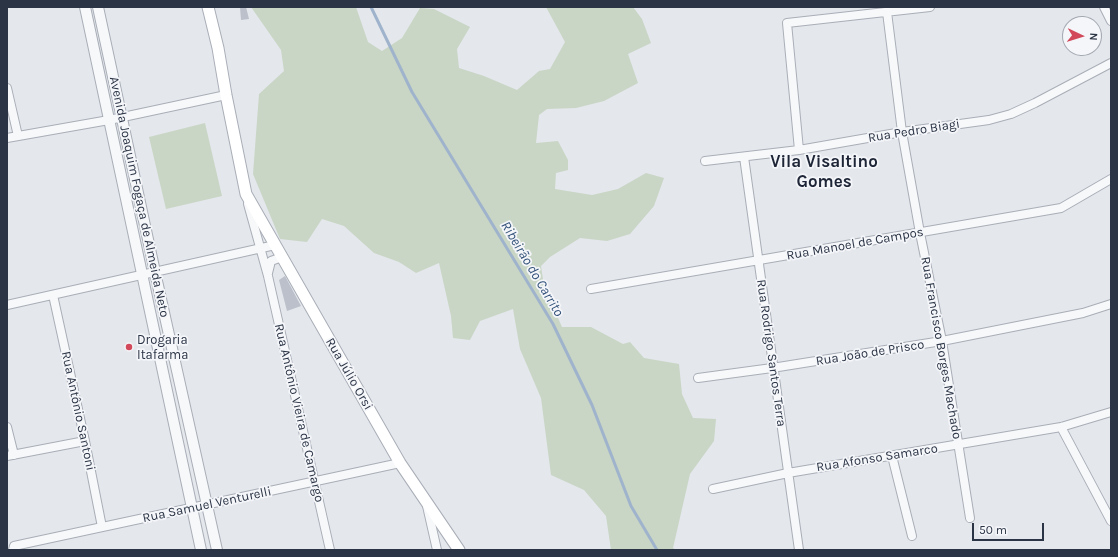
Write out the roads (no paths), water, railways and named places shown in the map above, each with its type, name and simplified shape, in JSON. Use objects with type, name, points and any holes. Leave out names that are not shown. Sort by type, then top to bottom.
[{"type":"main road","name":"Rua Júlio Orsi","points":[[208,7],[218,48],[246,194],[253,211],[275,245],[400,463],[459,550]]},
{"type":"street","name":"Avenida Joaquim Fogaça de Almeida Neto","points":[[85,7],[201,550]]},
{"type":"street","name":"Avenida Joaquim Fogaça de Almeida Neto","points":[[98,7],[217,550]]},
{"type":"street","points":[[799,150],[787,23],[872,10],[887,12],[930,7]]},
{"type":"street","points":[[1104,7],[1111,21]]},
{"type":"street","name":"Rua Francisco Borges Machado","points":[[887,12],[902,132],[920,233],[942,341],[970,518]]},
{"type":"street","name":"Rua Pedro Biagi","points":[[705,161],[799,150],[902,132],[989,120],[1011,114],[1035,103],[1111,63]]},
{"type":"street","points":[[7,88],[18,136]]},
{"type":"street","points":[[7,138],[109,120],[226,95]]},
{"type":"street","name":"Rua Rodrigo Santos Terra","points":[[744,157],[772,368],[800,550]]},
{"type":"street","name":"Rua Manoel de Campos","points":[[591,289],[1061,208],[1111,179]]},
{"type":"street","name":"Rua Antônio Vieira de Camargo","points":[[246,194],[268,276],[330,550]]},
{"type":"street","points":[[7,305],[275,245]]},
{"type":"street","points":[[268,276],[269,264],[282,257]]},
{"type":"street","name":"Rua Antônio Santoni","points":[[53,295],[85,441],[102,528]]},
{"type":"street","name":"Rua João de Prisco","points":[[698,378],[772,368],[942,341],[1083,313],[1111,304]]},
{"type":"street","name":"Rua Afonso Samarco","points":[[712,489],[788,473],[1061,427],[1111,412]]},
{"type":"street","points":[[7,427],[10,455],[85,441]]},
{"type":"street","points":[[1061,427],[1111,521]]},
{"type":"street","points":[[892,456],[912,536]]},
{"type":"street","name":"Rua Samuel Venturelli","points":[[13,548],[207,504],[400,463]]},
{"type":"street","points":[[426,501],[437,550]]},
{"type":"waterway","name":"Ribeirão do Carrito","points":[[371,7],[412,92],[553,324],[592,405],[631,506],[657,550]]},
{"type":"place","name":"Drogaria Itafarma","points":[[129,347]]},
{"type":"district","name":"Vila Visaltino Gomes","points":[[824,172]]}]
